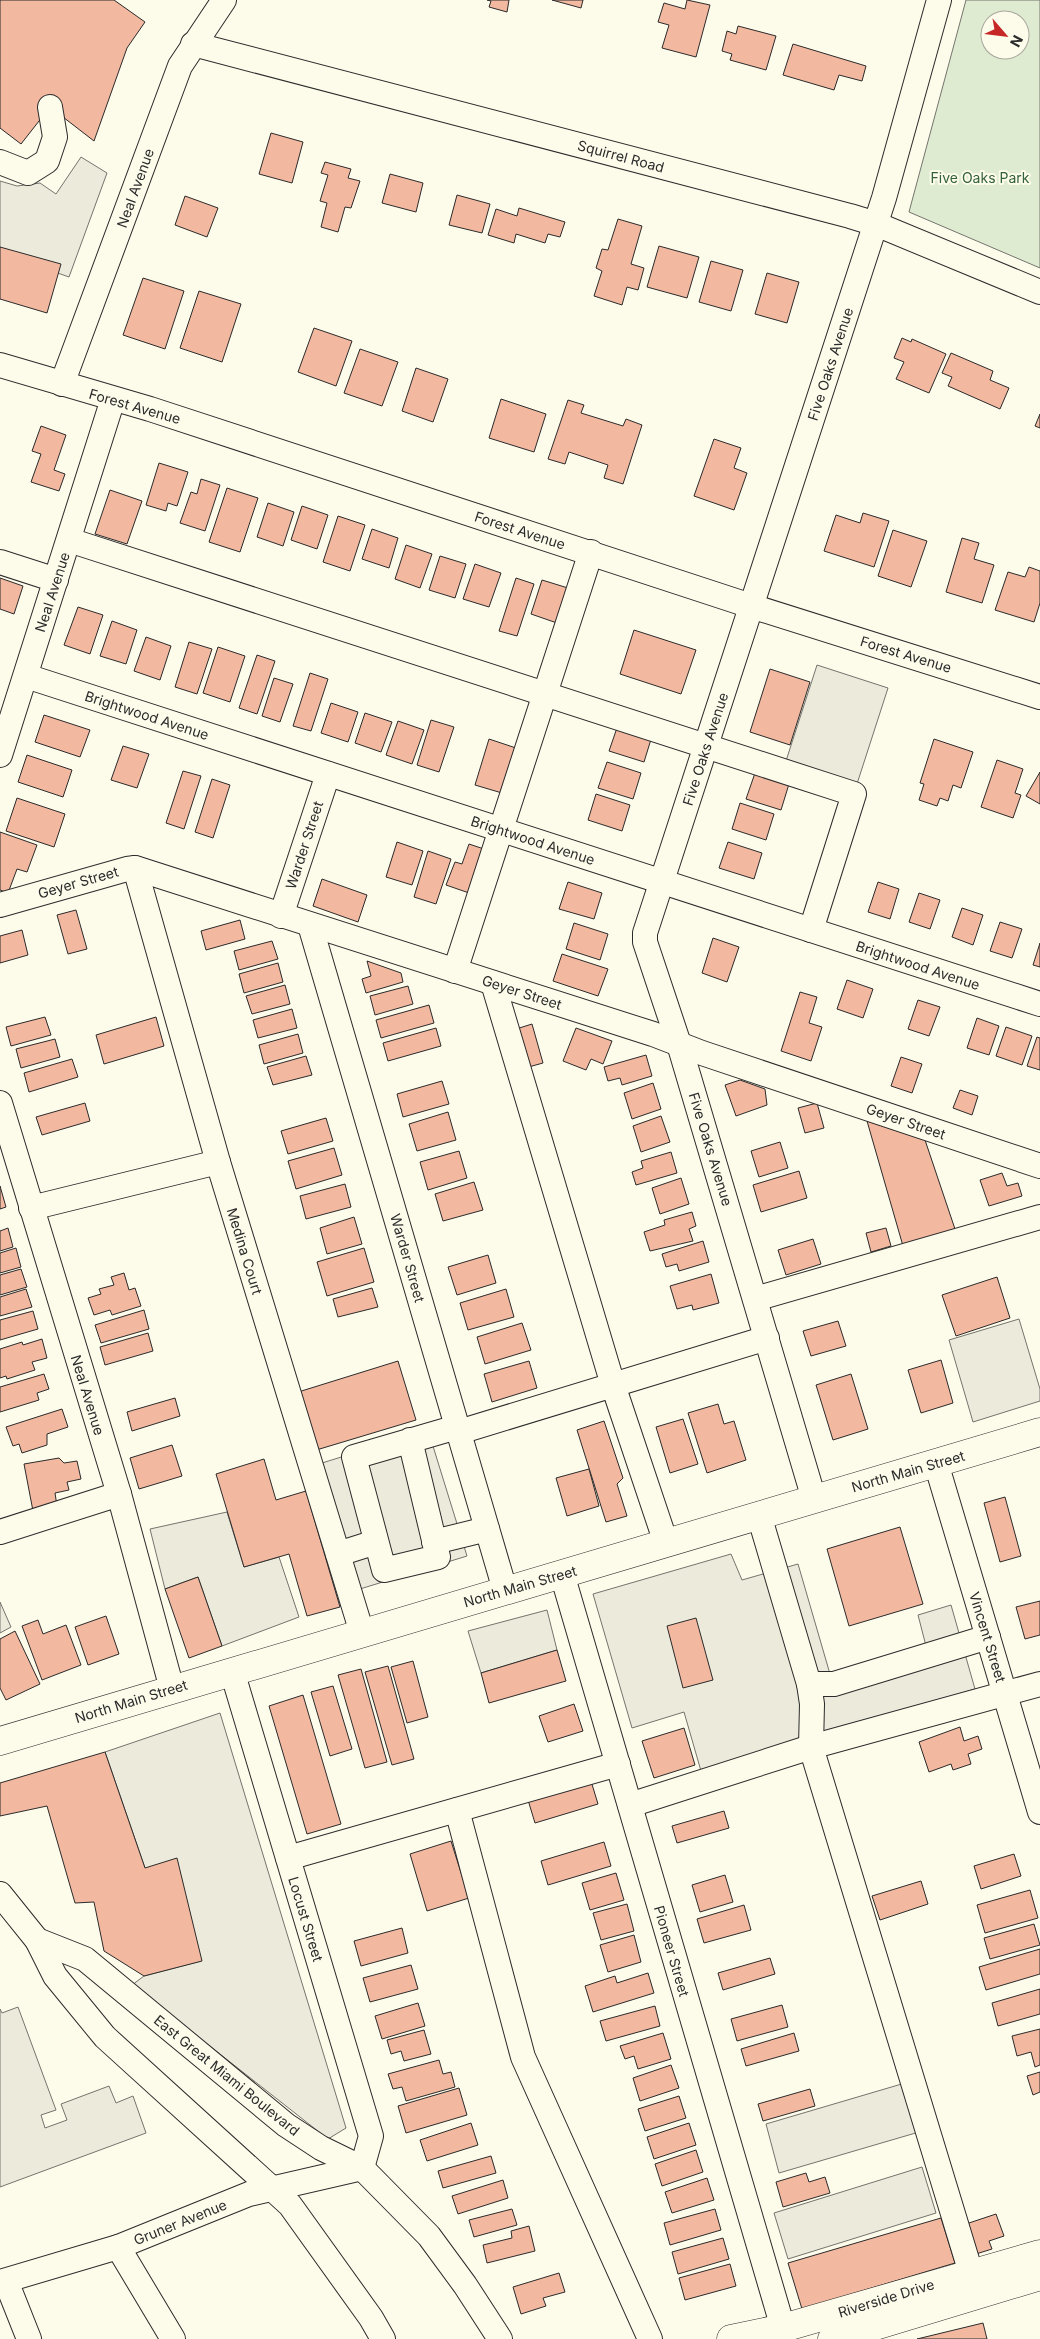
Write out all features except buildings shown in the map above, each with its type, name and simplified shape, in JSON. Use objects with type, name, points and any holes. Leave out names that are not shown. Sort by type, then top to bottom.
[{"type":"main road","name":"North Main Street","points":[[0,1741],[1040,1432]]},
{"type":"main road","name":"Riverside Drive","points":[[731,2339],[783,2328],[1040,2254]]},
{"type":"main road","name":"Riverside Drive","points":[[832,2339],[1040,2276]]},
{"type":"street","name":"Neal Avenue","points":[[62,384],[180,66],[224,0]]},
{"type":"street","name":"Five Oaks Avenue","points":[[814,1499],[679,1044],[645,942],[645,933],[876,224],[939,0]]},
{"type":"street","name":"Squirrel Road","points":[[193,44],[876,224],[1040,292]]},
{"type":"street","points":[[0,162],[28,172],[47,161],[55,137],[50,107]]},
{"type":"street","name":"Forest Avenue","points":[[0,365],[113,399],[590,552],[751,606],[1040,697]]},
{"type":"street","name":"Neal Avenue","points":[[0,755],[113,399]]},
{"type":"street","points":[[69,540],[854,794],[811,930]]},
{"type":"street","points":[[455,971],[590,552]]},
{"type":"street","points":[[0,562],[56,580]]},
{"type":"street","name":"Brightwood Avenue","points":[[26,676],[1040,1004]]},
{"type":"street","name":"Warder Street","points":[[281,916],[328,774]]},
{"type":"street","name":"Geyer Street","points":[[0,905],[127,868],[135,868],[679,1044],[1040,1166]]},
{"type":"street","name":"Medina Court","points":[[135,868],[218,1162],[362,1632]]},
{"type":"street","name":"Warder Street","points":[[310,925],[505,1590]]},
{"type":"street","points":[[493,983],[613,1385],[666,1543]]},
{"type":"street","name":"Neal Avenue","points":[[0,1103],[119,1494],[172,1689]]},
{"type":"street","points":[[31,1208],[218,1162]]},
{"type":"street","points":[[755,1299],[1040,1217]]},
{"type":"street","points":[[410,1440],[438,1557],[384,1570],[354,1457],[410,1440],[458,1429],[613,1385],[766,1338]]},
{"type":"street","name":"Vincent Street","points":[[936,1463],[1040,1812]]},
{"type":"street","points":[[0,1532],[119,1494]]},
{"type":"street","points":[[759,1515],[809,1684],[812,1704],[811,1747],[971,2273]]},
{"type":"street","points":[[434,1542],[487,1529]]},
{"type":"street","points":[[338,1554],[376,1542]]},
{"type":"street","name":"Pioneer Street","points":[[562,1574],[783,2328]]},
{"type":"street","points":[[809,1684],[834,1684],[988,1637]]},
{"type":"street","name":"Locust Street","points":[[232,1671],[370,2136],[362,2168]]},
{"type":"street","points":[[630,1805],[811,1747],[1040,1684]]},
{"type":"street","points":[[288,1858],[618,1764]]},
{"type":"street","points":[[457,1810],[523,2057],[650,2339]]},
{"type":"street","name":"East Great Miami Boulevard","points":[[0,1894],[37,1940],[55,1976],[105,2037],[290,2205],[371,2318],[383,2339]]},
{"type":"street","name":"East Great Miami Boulevard","points":[[37,1940],[85,1959],[286,2125],[321,2148],[362,2168],[429,2236],[465,2285],[500,2339]]},
{"type":"street","name":"Gruner Avenue","points":[[3,2281],[118,2247],[271,2187],[362,2168]]},
{"type":"street","points":[[118,2247],[173,2339]]},
{"type":"street","points":[[3,2281],[29,2339]]},
{"type":"green space","name":"Five Oaks Park","points":[[966,0],[1040,0],[1040,268],[909,212]]},
{"type":"shaded area","points":[[81,157],[107,173],[69,277],[0,253],[0,181],[17,186],[40,183],[56,194]]},
{"type":"shaded area","points":[[817,665],[888,688],[856,787],[785,764]]},
{"type":"shaded area","points":[[1019,1319],[1040,1389],[1040,1401],[973,1422],[949,1340]]},
{"type":"shaded area","points":[[428,1430],[467,1556],[360,1589],[322,1463]]},
{"type":"shaded area","points":[[227,1512],[244,1567],[279,1557],[299,1617],[222,1646],[198,1577],[165,1589],[150,1529]]},
{"type":"shaded area","points":[[731,1554],[742,1580],[798,1564],[830,1674],[926,1646],[918,1615],[951,1605],[975,1689],[701,1771],[684,1712],[632,1728],[593,1594]]},
{"type":"shaded area","points":[[0,1602],[11,1627],[0,1633]]},
{"type":"shaded area","points":[[547,1610],[557,1650],[481,1673],[468,1631]]},
{"type":"shaded area","points":[[220,1713],[346,2128],[328,2139],[132,1985],[144,1976],[201,1961],[145,1868],[105,1752]]},
{"type":"shaded area","points":[[18,2007],[56,2110],[41,2115],[45,2128],[67,2120],[61,2104],[109,2086],[116,2103],[133,2096],[146,2133],[0,2187],[0,2009],[2,2013]]},
{"type":"shaded area","points":[[905,2083],[919,2132],[779,2173],[766,2124]]},
{"type":"shaded area","points":[[922,2167],[936,2213],[788,2259],[774,2213]]}]
